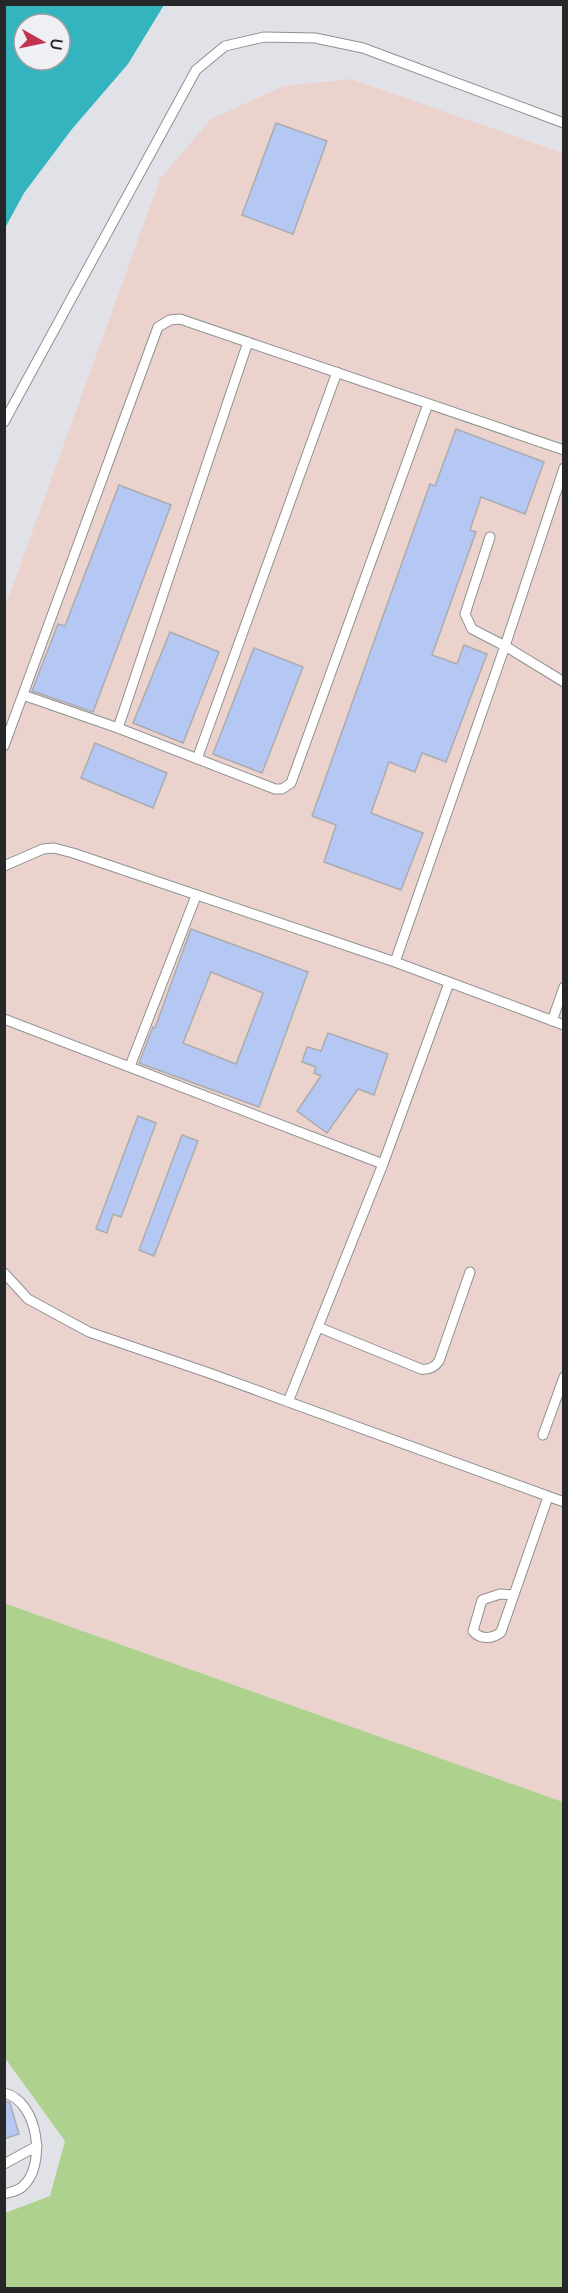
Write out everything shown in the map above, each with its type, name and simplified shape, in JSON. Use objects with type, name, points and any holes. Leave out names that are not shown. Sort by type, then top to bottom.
[{"type":"lane","points":[[4,422],[196,70],[225,46],[264,37],[274,37],[315,38],[363,48],[564,123]]},
{"type":"lane","points":[[4,746],[158,327],[170,320],[180,319],[564,450]]},
{"type":"lane","points":[[118,728],[249,342]]},
{"type":"lane","points":[[197,759],[337,372]]},
{"type":"lane","points":[[23,695],[118,728],[275,789],[282,789],[291,783],[428,404]]},
{"type":"lane","points":[[395,962],[564,468]]},
{"type":"lane","points":[[490,537],[465,614],[467,621],[472,629],[564,682]]},
{"type":"lane","points":[[4,866],[32,853],[54,848],[395,962],[564,1025]]},
{"type":"lane","points":[[130,1066],[196,896]]},
{"type":"lane","points":[[288,1402],[383,1164],[448,983]]},
{"type":"lane","points":[[552,1021],[564,987]]},
{"type":"lane","points":[[4,1019],[383,1164]]},
{"type":"lane","points":[[318,1327],[421,1369],[433,1368],[439,1361],[470,1272]]},
{"type":"lane","points":[[4,1273],[28,1299],[89,1332],[564,1502]]},
{"type":"lane","points":[[543,1435],[564,1377]]},
{"type":"lane","points":[[514,1595],[500,1594],[482,1600],[473,1631],[476,1635],[485,1638],[500,1634],[535,1538],[548,1497]]},
{"type":"lane","points":[[4,2093],[13,2095],[24,2104],[31,2116],[37,2146],[33,2170],[22,2187],[4,2194]]},
{"type":"lane","points":[[4,2164],[37,2146]]},
{"type":"shaded area","points":[[351,79],[563,153],[563,1802],[5,1603],[4,610],[160,179],[211,119],[284,86]]},
{"type":"green space","points":[[4,1603],[563,1802],[563,2288],[5,2288],[5,2213],[50,2196],[65,2141],[5,2058]]},
{"type":"water","points":[[5,4],[164,5],[128,64],[72,129],[24,193],[5,228]]},
{"type":"building","points":[[276,123],[327,141],[293,234],[242,215]]},
{"type":"building","points":[[456,429],[544,462],[525,514],[481,497],[470,530],[476,532],[432,655],[457,664],[464,645],[487,654],[446,762],[422,753],[415,772],[389,762],[371,813],[423,833],[401,890],[324,862],[336,825],[312,816],[430,484],[435,486]]},
{"type":"building","points":[[119,485],[171,505],[93,712],[32,691],[58,624],[65,626]]},
{"type":"building","points":[[170,632],[219,652],[183,743],[133,723]]},
{"type":"building","points":[[254,648],[303,667],[262,773],[213,754]]},
{"type":"building","points":[[95,743],[167,773],[153,808],[81,778]]},
{"type":"building","points":[[191,929],[308,972],[259,1107],[139,1063],[153,1027],[155,1028]],"holes":[[[211,972],[263,993],[236,1064],[183,1043]]]},
{"type":"building","points":[[328,1033],[388,1054],[374,1095],[358,1089],[327,1133],[297,1111],[321,1076],[314,1073],[316,1067],[302,1062],[307,1047],[321,1051]]},
{"type":"building","points":[[138,1116],[156,1123],[121,1217],[113,1214],[107,1233],[96,1229]]},
{"type":"building","points":[[182,1135],[198,1141],[154,1256],[139,1250]]},
{"type":"building","points":[[4,2101],[10,2103],[19,2134],[4,2139]]}]
